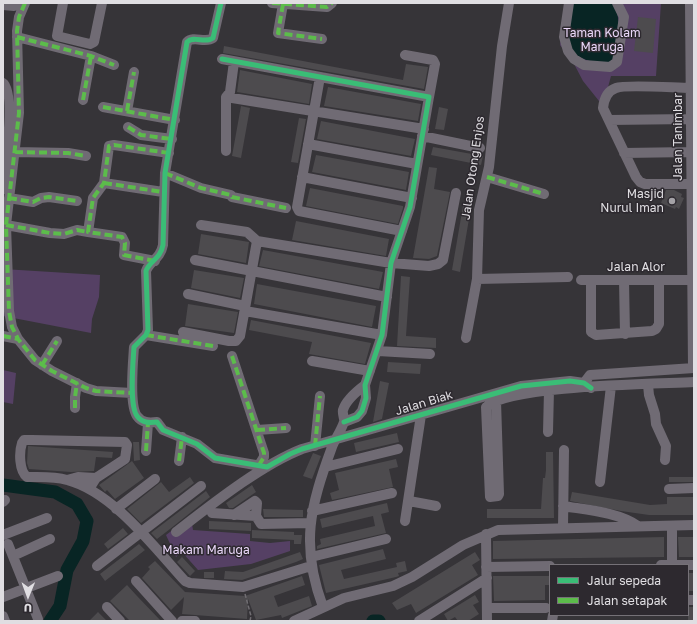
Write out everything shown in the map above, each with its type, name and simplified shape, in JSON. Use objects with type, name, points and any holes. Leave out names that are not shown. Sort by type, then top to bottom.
[{"type":"street","points":[[3,5],[14,6],[19,3]]},
{"type":"street","points":[[5,188],[8,149],[20,113],[17,25],[25,3]]},
{"type":"street","points":[[63,3],[57,36],[90,44],[95,39],[102,3]]},
{"type":"street","points":[[221,3],[213,38],[210,40],[192,39],[187,42],[172,139],[165,173],[163,192],[162,252],[155,261],[148,266],[146,271],[148,330],[146,335],[134,348],[132,393],[137,416],[148,423],[157,422],[163,430],[197,444],[214,458],[263,466],[264,453],[232,356]]},
{"type":"street","points":[[272,3],[328,6],[332,3]]},
{"type":"street","name":"Jalan Otong Enjos","points":[[466,338],[477,279],[479,210],[487,177],[502,46],[509,3]]},
{"type":"street","points":[[569,3],[564,37],[568,51],[574,59],[584,65],[610,68],[617,62],[624,17],[617,3]]},
{"type":"street","name":"Jalan Tanimbar","points":[[690,3],[692,50],[690,88],[692,138],[694,368]]},
{"type":"street","points":[[283,4],[278,33],[322,39]]},
{"type":"street","points":[[17,37],[91,56],[114,65]]},
{"type":"street","points":[[344,422],[357,417],[362,410],[366,398],[365,385],[378,351],[382,335],[391,263],[412,198],[435,64],[433,60],[405,55]]},
{"type":"street","points":[[83,100],[91,56]]},
{"type":"street","points":[[222,59],[429,97]]},
{"type":"street","points":[[226,151],[226,97],[230,92],[234,62]]},
{"type":"street","points":[[127,111],[134,72]]},
{"type":"street","points":[[320,77],[297,207],[298,211],[402,231]]},
{"type":"street","points":[[3,83],[6,87],[8,149],[5,188],[9,311],[12,327],[18,339],[35,360],[42,365],[96,391],[132,393]]},
{"type":"street","points":[[690,88],[617,87],[607,95],[603,108],[624,153],[640,182],[645,184],[692,178]]},
{"type":"street","points":[[226,97],[314,110],[423,132],[480,148]]},
{"type":"street","points":[[102,107],[175,120]]},
{"type":"street","points":[[609,120],[691,119]]},
{"type":"street","points":[[128,127],[141,135],[172,139]]},
{"type":"street","points":[[308,144],[418,164]]},
{"type":"street","points":[[88,232],[93,198],[104,183],[110,146],[169,153]]},
{"type":"street","points":[[8,149],[68,153],[86,156]]},
{"type":"street","points":[[624,153],[691,152]]},
{"type":"street","points":[[165,173],[201,188],[232,195],[232,197],[286,208]]},
{"type":"street","points":[[302,177],[412,198]]},
{"type":"street","points":[[487,177],[544,194]]},
{"type":"street","points":[[104,183],[163,192]]},
{"type":"street","points":[[5,188],[36,202],[41,198],[49,197],[77,201]]},
{"type":"street","points":[[201,225],[247,232],[257,241],[391,263],[429,266],[438,264],[443,260],[456,193]]},
{"type":"street","points":[[6,225],[50,233],[64,234],[77,230],[122,237],[125,243],[124,255],[155,261]]},
{"type":"street","points":[[183,332],[229,341],[236,340],[240,336],[257,241]]},
{"type":"street","points":[[195,260],[387,297]]},
{"type":"street","name":"Jalan Alor","points":[[625,334],[596,335],[591,332],[586,280],[658,280],[693,274]]},
{"type":"street","points":[[477,279],[568,277]]},
{"type":"street","points":[[624,280],[625,334],[652,331],[656,329],[659,324],[658,280]]},
{"type":"street","points":[[188,294],[245,308],[382,335]]},
{"type":"street","points":[[146,335],[213,346]]},
{"type":"street","points":[[3,336],[18,339]]},
{"type":"street","points":[[42,365],[57,341]]},
{"type":"street","points":[[378,351],[430,354]]},
{"type":"street","points":[[312,361],[370,371]]},
{"type":"street","name":"Jalan Biak","points":[[588,385],[590,375],[694,368]]},
{"type":"street","name":"Jalan Biak","points":[[176,532],[263,466],[290,454],[535,383],[570,381],[588,385]]},
{"type":"street","name":"Jalan Biak","points":[[496,401],[493,451],[486,407],[496,401],[526,392],[588,385],[611,386],[694,382]]},
{"type":"street","points":[[75,408],[77,383]]},
{"type":"street","points":[[648,384],[649,395],[656,414],[656,424],[666,446],[665,460]]},
{"type":"street","points":[[323,607],[311,561],[310,523],[312,511],[316,492],[335,440],[344,422],[343,410],[353,394],[365,385]]},
{"type":"street","points":[[600,482],[611,386]]},
{"type":"street","points":[[548,432],[549,390]]},
{"type":"street","points":[[315,446],[320,396]]},
{"type":"street","points":[[405,521],[421,415]]},
{"type":"street","points":[[146,451],[148,423]]},
{"type":"street","points":[[257,430],[286,428]]},
{"type":"street","points":[[179,461],[182,437]]},
{"type":"street","points":[[89,489],[96,478],[126,458],[127,445],[125,442],[24,440],[22,443],[23,474],[27,477],[67,480],[89,489],[116,509],[186,581],[195,584],[243,587],[311,561],[386,539]]},
{"type":"street","points":[[325,467],[398,449]]},
{"type":"street","points":[[563,528],[564,450]]},
{"type":"street","points":[[67,480],[78,477],[96,478]]},
{"type":"street","points":[[116,509],[155,479]]},
{"type":"street","points":[[97,566],[202,486]]},
{"type":"street","points":[[669,489],[694,488]]},
{"type":"street","points":[[312,511],[392,494]]},
{"type":"street","points":[[234,515],[255,500],[257,504],[256,516],[261,524],[310,523]]},
{"type":"street","points":[[409,501],[436,506]]},
{"type":"street","points":[[563,506],[612,516],[631,521],[639,526]]},
{"type":"street","points":[[212,513],[256,516]]},
{"type":"street","points":[[38,619],[6,539],[47,518]]},
{"type":"street","points":[[294,621],[311,617],[323,607],[344,598],[393,586],[412,577],[463,545],[498,530],[515,528],[694,525]]},
{"type":"street","points":[[672,526],[672,564]]},
{"type":"street","points":[[486,534],[486,620]]},
{"type":"street","points":[[13,556],[50,539]]},
{"type":"street","points":[[486,567],[549,566]]},
{"type":"street","points":[[3,597],[58,576]]},
{"type":"street","points":[[419,621],[487,578]]},
{"type":"street","points":[[136,581],[172,621]]},
{"type":"street","points":[[107,607],[120,621]]},
{"type":"street","points":[[487,608],[549,611]]},
{"type":"street","points":[[3,616],[5,621]]},
{"type":"street","points":[[182,621],[194,621]]},
{"type":"path","points":[[243,587],[251,616],[250,621]]},
{"type":"green space","name":"Taman Kolam Maruga","points":[[565,3],[661,3],[656,76],[611,76],[603,106],[583,81],[573,62],[560,45]]},
{"type":"green space","points":[[3,269],[100,275],[99,297],[92,319],[91,333],[3,316]]},
{"type":"green space","points":[[3,370],[16,373],[13,404],[3,402]]},
{"type":"green space","name":"Makam Maruga","points":[[187,519],[192,524],[193,530],[250,534],[250,541],[270,543],[290,541],[290,551],[251,564],[198,570],[182,552],[176,557],[166,535]]},
{"type":"shaded area","points":[[573,3],[612,3],[616,10],[619,24],[612,63],[599,63],[585,60],[573,53],[568,41],[568,32]]},
{"type":"building","points":[[638,17],[656,19],[653,53],[634,51]]},
{"type":"building","points":[[224,46],[403,80],[406,64],[428,67],[424,89],[223,53]]},
{"type":"building","points":[[240,70],[312,84],[309,104],[237,92]]},
{"type":"building","points":[[328,87],[421,104],[418,121],[324,106]]},
{"type":"building","points":[[241,106],[250,108],[241,158],[232,156]]},
{"type":"building","points":[[439,107],[448,109],[444,130],[435,129]]},
{"type":"building","points":[[299,118],[306,119],[298,163],[291,162]]},
{"type":"building","points":[[321,121],[415,139],[411,156],[317,139]]},
{"type":"building","points":[[433,147],[483,156],[481,165],[431,155]]},
{"type":"building","points":[[316,155],[409,172],[406,190],[312,172]]},
{"type":"building","points":[[429,167],[437,168],[434,189],[450,192],[437,256],[429,259],[413,258]]},
{"type":"building","points":[[310,188],[403,206],[403,208],[398,224],[306,206]]},
{"type":"building","name":"Masjid Nurul Iman","points":[[666,190],[674,190],[682,194],[681,197],[684,198],[679,209],[676,207],[675,209],[661,203]]},
{"type":"building","points":[[463,206],[471,207],[460,272],[452,270]]},
{"type":"building","points":[[296,221],[389,239],[386,256],[292,240]]},
{"type":"building","points":[[201,234],[249,242],[246,263],[198,254]]},
{"type":"building","points":[[263,250],[383,272],[379,289],[259,266]]},
{"type":"building","points":[[194,270],[244,278],[240,298],[191,288]]},
{"type":"building","points":[[401,276],[410,277],[406,336],[436,338],[436,348],[397,346]]},
{"type":"building","points":[[257,284],[376,306],[372,327],[254,304]]},
{"type":"building","points":[[188,304],[238,312],[234,333],[185,326]]},
{"type":"building","points":[[251,320],[371,343],[365,364],[309,354],[312,342],[249,330]]},
{"type":"building","points":[[388,362],[421,364],[420,374],[387,372]]},
{"type":"building","points":[[380,381],[389,383],[382,419],[373,422]]},
{"type":"building","points":[[397,433],[399,442],[356,452],[354,443]]},
{"type":"building","points":[[133,442],[139,442],[140,460],[134,461]]},
{"type":"building","points":[[28,446],[113,452],[112,458],[96,457],[94,471],[71,472],[29,469],[27,463]]},
{"type":"building","points":[[546,452],[553,452],[554,518],[487,518],[487,509],[541,509],[543,478],[545,478],[546,470]]},
{"type":"building","points":[[313,453],[321,456],[312,479],[303,476]]},
{"type":"building","points":[[396,459],[398,467],[389,469],[393,487],[332,500],[330,493],[339,490],[335,473]]},
{"type":"building","points":[[132,461],[144,478],[115,499],[107,490],[105,492],[99,485]]},
{"type":"building","points":[[190,477],[194,483],[141,523],[127,509],[161,482],[169,492]]},
{"type":"building","points":[[669,477],[694,477],[694,482],[669,482]]},
{"type":"building","points":[[252,485],[256,492],[233,508],[229,508],[226,503]]},
{"type":"building","points":[[206,491],[210,497],[157,539],[151,533]]},
{"type":"building","points":[[572,492],[650,505],[667,504],[667,497],[694,497],[694,515],[649,515],[621,511],[570,501]]},
{"type":"building","points":[[387,503],[389,512],[381,514],[386,533],[317,549],[317,546],[321,544],[320,539],[375,526],[373,516],[322,528],[320,519]]},
{"type":"building","points":[[263,509],[303,510],[303,517],[264,517]]},
{"type":"building","points":[[209,521],[251,523],[251,531],[209,529]]},
{"type":"building","points":[[123,528],[128,534],[108,549],[104,544]]},
{"type":"building","points":[[252,530],[294,532],[294,535],[302,535],[301,544],[294,544],[294,540],[252,538]]},
{"type":"building","points":[[664,537],[664,557],[493,559],[493,541]]},
{"type":"building","points":[[678,537],[694,537],[694,557],[679,557]]},
{"type":"building","points":[[139,544],[145,550],[105,581],[100,574]]},
{"type":"building","points":[[383,549],[386,559],[341,570],[344,579],[397,567],[396,563],[405,561],[407,571],[398,573],[399,576],[396,577],[326,593],[319,565]]},
{"type":"building","points":[[300,552],[303,559],[296,562],[242,580],[224,579],[225,571],[243,572]]},
{"type":"building","points":[[475,552],[480,560],[472,565],[478,575],[416,613],[411,604],[397,610],[392,603]]},
{"type":"building","points":[[182,557],[195,571],[190,576],[177,562]]},
{"type":"building","points":[[155,561],[185,592],[245,596],[302,576],[305,585],[274,596],[278,607],[309,596],[312,606],[282,618],[281,615],[256,620],[248,599],[247,619],[182,614],[184,597],[171,610],[142,578],[150,569],[148,567]]},
{"type":"building","points":[[204,572],[214,572],[214,578],[204,578]]},
{"type":"building","points":[[689,573],[694,573],[694,591],[689,591]]},
{"type":"building","points":[[493,576],[549,576],[549,585],[545,585],[545,600],[494,601]]},
{"type":"building","points":[[127,585],[161,621],[130,621],[110,601]]},
{"type":"building","points":[[475,595],[479,602],[473,605],[479,614],[468,621],[458,621],[455,617],[448,621],[444,614]]},
{"type":"building","points":[[689,607],[694,607],[694,621],[688,621]]},
{"type":"building","points":[[98,612],[107,621],[89,621]]},
{"type":"waterway","points":[[3,485],[55,492],[77,504],[87,521],[83,541],[67,570],[60,606],[50,621]]},
{"type":"waterway","points":[[373,621],[379,621]]},
{"type":"marked path","points":[[25,3],[19,17],[17,31],[19,113],[6,225],[9,311],[12,327],[18,339],[35,360],[52,371],[86,388],[96,391],[132,393]]},
{"type":"marked path","points":[[272,3],[327,7],[332,3]]},
{"type":"marked path","points":[[283,4],[278,33],[322,39]]},
{"type":"marked path","points":[[17,37],[91,56],[114,65]]},
{"type":"marked path","points":[[83,100],[91,56]]},
{"type":"marked path","points":[[127,111],[134,72]]},
{"type":"marked path","points":[[103,107],[175,120]]},
{"type":"marked path","points":[[128,127],[141,135],[172,139]]},
{"type":"marked path","points":[[155,261],[124,255],[125,243],[122,237],[88,232],[93,198],[104,183],[109,146],[114,145],[169,153]]},
{"type":"marked path","points":[[15,152],[68,153],[86,156]]},
{"type":"marked path","points":[[165,173],[201,188],[231,195],[232,197],[286,208]]},
{"type":"marked path","points":[[487,177],[544,194]]},
{"type":"marked path","points":[[104,183],[163,192]]},
{"type":"marked path","points":[[9,198],[33,202],[41,198],[49,197],[77,201]]},
{"type":"marked path","points":[[6,225],[50,233],[64,234],[77,230],[88,232]]},
{"type":"marked path","points":[[146,335],[213,346]]},
{"type":"marked path","points":[[3,336],[18,339]]},
{"type":"marked path","points":[[42,365],[57,341]]},
{"type":"marked path","points":[[232,356],[264,453],[264,457],[259,465]]},
{"type":"marked path","points":[[75,408],[77,383]]},
{"type":"marked path","points":[[315,446],[320,396]]},
{"type":"marked path","points":[[146,451],[148,423]]},
{"type":"marked path","points":[[257,430],[286,428]]},
{"type":"marked path","points":[[179,461],[182,437]]},
{"type":"cycle path","points":[[221,3],[213,38],[210,40],[193,39],[187,42],[165,173],[163,245],[160,254],[150,264],[146,271],[148,330],[146,335],[134,347],[132,393],[137,416],[146,422],[157,422],[163,430],[197,444],[215,458],[267,467],[302,449],[521,386],[570,381],[584,383],[591,388]]},
{"type":"cycle path","points":[[222,59],[429,97],[410,207],[391,263],[382,335],[365,385],[366,398],[362,411],[357,417],[344,422]]},
{"type":"place","name":"Masjid Nurul Iman","points":[[672,201]]}]
